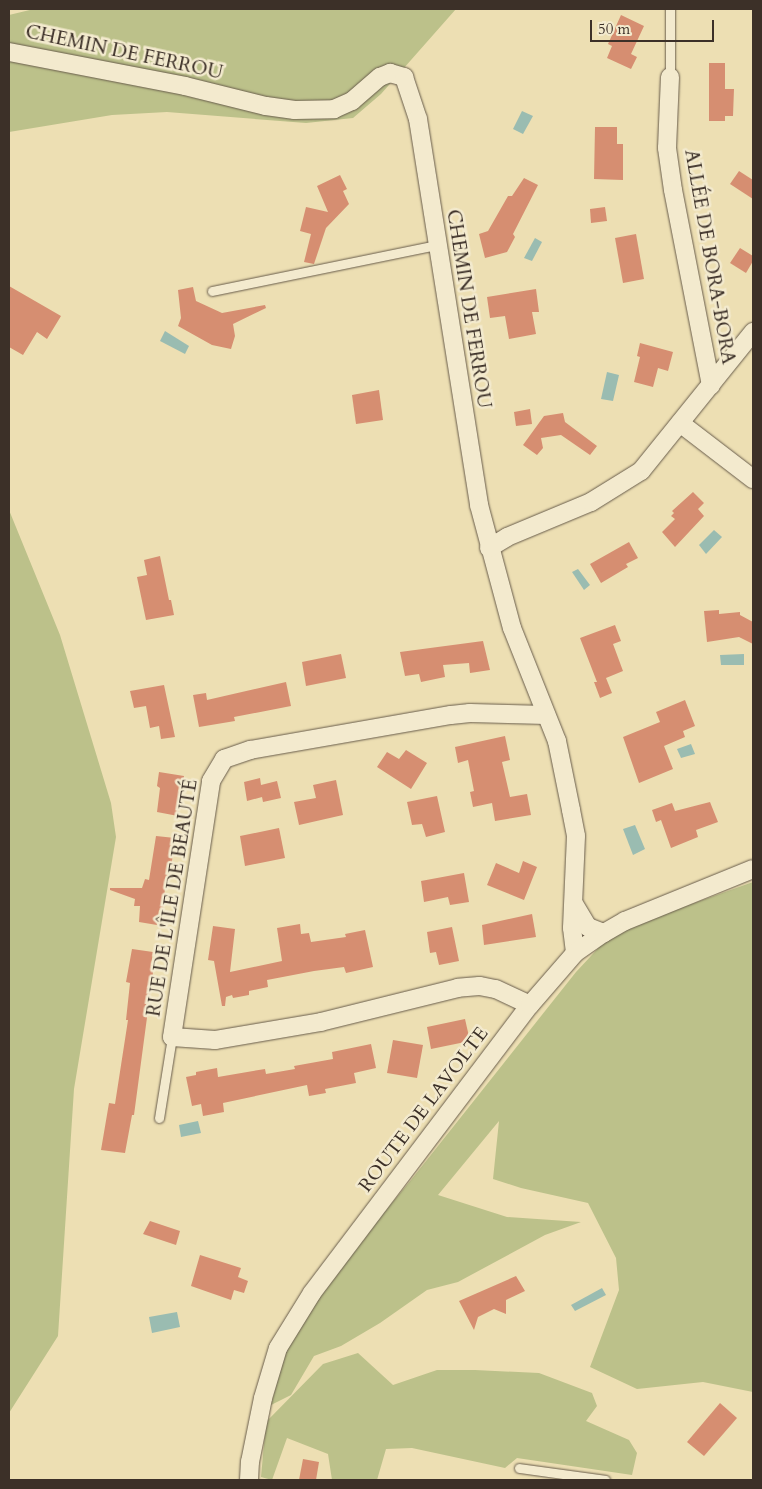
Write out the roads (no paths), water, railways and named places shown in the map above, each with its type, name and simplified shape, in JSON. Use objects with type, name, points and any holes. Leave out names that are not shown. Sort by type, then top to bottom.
[{"type":"street","name":"CHEMIN DE FERROU","points":[[9,52],[185,86],[266,106],[295,110],[334,109],[352,101],[380,77],[390,73],[402,76],[417,114],[470,458],[489,548],[512,628],[556,741],[576,836],[572,938],[575,953]]},
{"type":"street","name":"ALLÉE DE BORA-BORA","points":[[670,77],[667,148],[673,190],[711,385]]},
{"type":"street","points":[[489,548],[507,537],[590,502],[641,471],[753,332]]},
{"type":"street","points":[[680,423],[753,479]]},
{"type":"street","name":"RUE DE L'ÎLE DE BEAUTÉ","points":[[530,1005],[495,989],[480,986],[321,1022],[215,1040],[172,1037],[211,781],[224,759],[250,750],[451,715],[470,713],[546,715]]},
{"type":"street","name":"ROUTE DE LAVOLTE","points":[[249,1480],[250,1462],[263,1398],[278,1348],[312,1293],[530,1005],[575,953],[604,933],[625,921],[753,869]]},
{"type":"street","points":[[574,904],[580,917],[588,927],[604,933]]},
{"type":"lane","points":[[670,9],[670,77]]},
{"type":"lane","points":[[212,291],[436,245]]},
{"type":"lane","points":[[158,1118],[172,1037]]},
{"type":"lane","points":[[519,1468],[605,1480]]},
{"type":"water","points":[[522,111],[533,116],[523,134],[513,129]]},
{"type":"water","points":[[535,238],[542,242],[532,261],[524,258]]},
{"type":"water","points":[[165,331],[189,346],[185,354],[160,341]]},
{"type":"water","points":[[607,372],[619,375],[613,401],[601,399]]},
{"type":"water","points":[[714,530],[722,537],[706,554],[699,545]]},
{"type":"water","points":[[578,569],[590,585],[584,590],[572,572]]},
{"type":"water","points":[[744,654],[744,665],[721,665],[720,655]]},
{"type":"water","points":[[691,744],[695,754],[681,758],[677,749]]},
{"type":"water","points":[[635,825],[645,849],[633,855],[623,829]]},
{"type":"water","points":[[198,1121],[201,1133],[181,1137],[179,1125]]},
{"type":"water","points":[[602,1288],[606,1295],[575,1311],[571,1305]]},
{"type":"water","points":[[177,1312],[180,1327],[152,1333],[149,1317]]}]
